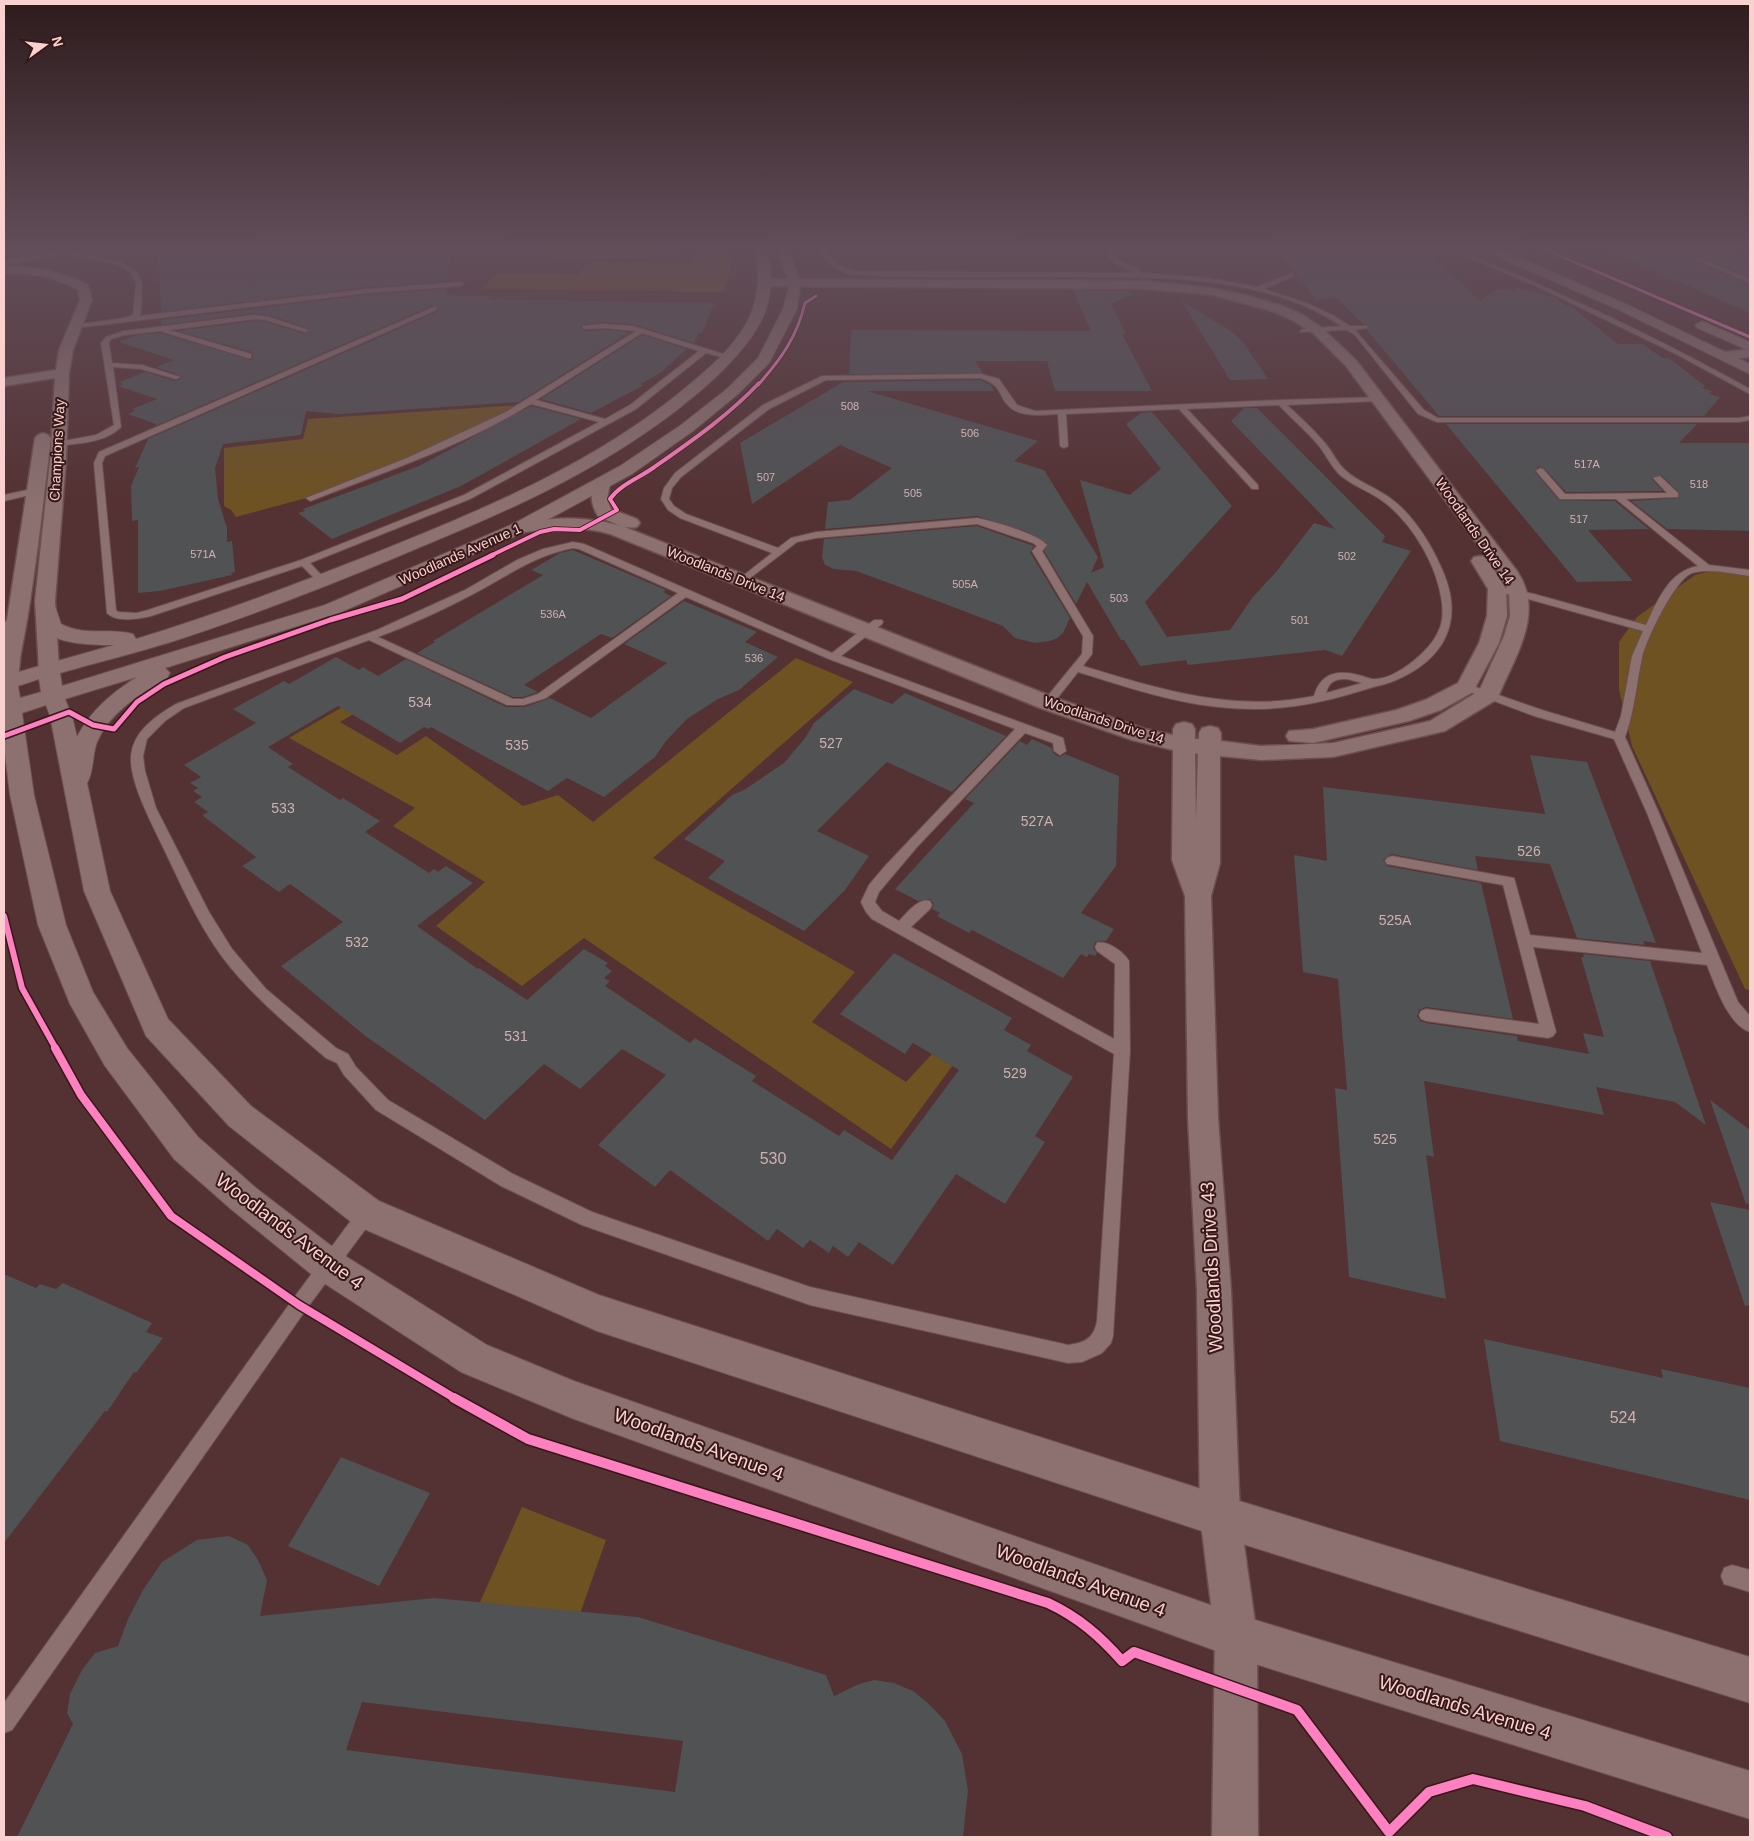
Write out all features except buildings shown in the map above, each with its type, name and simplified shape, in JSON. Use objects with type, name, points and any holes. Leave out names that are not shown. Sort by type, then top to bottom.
[{"type":"main road","points":[[1680,335],[1749,368]]},
{"type":"main road","points":[[1724,335],[1750,347]]},
{"type":"street","name":"Champions Way","points":[[5,682],[18,618],[36,491],[50,384],[51,355],[58,335]]},
{"type":"street","name":"Champions Way","points":[[49,670],[45,601],[58,444],[50,384],[72,335]]},
{"type":"street","name":"Woodlands Avenue 1","points":[[5,682],[165,637],[322,581],[500,506],[594,459],[655,418],[729,356],[745,335]]},
{"type":"street","name":"Woodlands Avenue 1","points":[[7,710],[332,609],[519,528],[626,470],[687,428],[740,385],[764,360],[777,335]]},
{"type":"street","name":"Woodlands Drive 14","points":[[1315,335],[1327,357]]},
{"type":"street","name":"Woodlands Drive 14","points":[[602,484],[599,500],[600,507],[608,515],[748,577],[1140,735],[1210,740],[1261,753],[1333,750],[1437,726],[1488,695],[1514,636],[1520,616],[1518,592],[1510,575],[1494,552],[1363,395],[1316,335]]},
{"type":"street","points":[[1724,356],[1750,353]]},
{"type":"street","points":[[4,382],[50,384]]},
{"type":"street","points":[[4,389],[50,384]]},
{"type":"street","name":"Woodlands Drive 14","points":[[1210,740],[1259,736],[1313,736],[1401,716],[1433,705],[1466,687],[1489,643],[1497,616],[1497,589],[1483,565],[1363,395]]},
{"type":"street","name":"Woodlands Drive 14","points":[[519,528],[563,522],[593,522],[748,577]]},
{"type":"street","points":[[45,601],[52,626],[67,635],[85,638],[165,637]]},
{"type":"street","points":[[4,640],[18,618]]},
{"type":"street","points":[[78,797],[79,767],[85,743],[93,725],[117,699],[183,659],[211,647]]},
{"type":"street","points":[[49,670],[52,696],[61,716],[97,891],[157,1027],[240,1116],[367,1213],[597,1313],[1220,1516],[1750,1680]]},
{"type":"street","name":"Woodlands Avenue 4","points":[[5,682],[7,710],[22,795],[52,925],[80,996],[116,1057],[186,1148],[244,1199],[329,1266],[474,1359],[565,1396],[1236,1636],[1750,1795]]},
{"type":"street","name":"Woodlands Drive 43","points":[[1184,737],[1184,860],[1198,896]]},
{"type":"street","name":"Woodlands Drive 43","points":[[1210,740],[1208,863],[1198,896],[1203,1118],[1214,1290],[1220,1516],[1236,1636],[1236,1837]]},
{"type":"street","points":[[4,775],[22,795]]},
{"type":"lane","points":[[58,444],[108,433],[118,425],[105,343],[108,338],[116,335]]},
{"type":"lane","points":[[180,335],[248,356]]},
{"type":"lane","points":[[374,335],[117,446],[100,456],[98,463],[111,611],[115,616],[137,616],[151,612],[304,562],[467,497],[633,407],[704,350]]},
{"type":"lane","points":[[310,498],[410,460],[509,414],[635,335]]},
{"type":"lane","points":[[650,335],[729,356]]},
{"type":"lane","points":[[1358,335],[1421,412],[1437,420],[1729,420],[1750,418]]},
{"type":"lane","points":[[1642,335],[1678,352],[1750,392]]},
{"type":"lane","points":[[108,366],[142,368],[176,377]]},
{"type":"lane","points":[[780,552],[683,516],[671,508],[665,499],[668,488],[678,475],[766,407],[815,382],[839,377],[981,376],[996,381],[1014,407],[1035,413],[1280,402],[1363,395]]},
{"type":"lane","points":[[530,401],[607,422]]},
{"type":"lane","points":[[1077,668],[1159,694],[1218,703],[1290,704],[1383,682],[1412,668],[1439,641],[1447,624],[1448,606],[1445,589],[1432,558],[1398,509],[1386,499],[1344,474],[1336,466],[1323,446],[1280,402]]},
{"type":"lane","points":[[1181,407],[1255,487]]},
{"type":"lane","points":[[1062,412],[1064,446]]},
{"type":"lane","points":[[1540,471],[1563,497],[1674,495],[1657,478]]},
{"type":"lane","points":[[4,498],[36,491]]},
{"type":"lane","points":[[1618,496],[1706,568]]},
{"type":"lane","points":[[748,577],[794,540],[816,535],[977,521],[1036,541],[1042,545],[1037,551],[1088,636],[1087,654],[1052,698]]},
{"type":"lane","points":[[1060,751],[1059,741],[1023,728],[1013,722],[1002,720],[833,657],[686,592],[628,569],[581,546],[573,545],[546,551],[520,562],[469,592],[368,636],[180,706],[161,718],[142,738],[137,756],[139,771],[150,808],[203,914],[227,952],[261,993],[330,1053],[331,1059],[341,1069],[349,1070],[382,1105],[507,1180],[588,1219],[810,1296],[1068,1354],[1082,1353],[1095,1346],[1104,1336],[1106,1320],[1122,1051],[1122,961],[1102,947]]},
{"type":"lane","points":[[304,562],[322,581]]},
{"type":"lane","points":[[1750,573],[1706,568],[1688,571],[1680,577],[1663,599],[1637,656],[1626,716],[1619,737],[1653,813],[1732,1006],[1750,1026]]},
{"type":"lane","points":[[1497,589],[1518,592],[1589,614],[1648,629]]},
{"type":"lane","points":[[368,636],[511,703],[524,702],[542,696],[686,592]]},
{"type":"lane","points":[[833,657],[872,627]]},
{"type":"lane","points":[[1319,698],[1320,686],[1326,680],[1341,675],[1373,683]]},
{"type":"lane","points":[[1466,687],[1538,713],[1619,737]]},
{"type":"lane","points":[[1023,728],[901,857],[870,892],[867,900],[877,915],[1122,1051]]},
{"type":"lane","points":[[1392,861],[1509,881],[1548,1032],[1426,1015]]},
{"type":"lane","points":[[901,928],[925,905]]},
{"type":"lane","points":[[1523,940],[1712,960]]},
{"type":"lane","points":[[4,1722],[299,1305],[367,1213]]},
{"type":"shaded area","points":[[522,405],[408,460],[310,497],[236,517],[231,510],[224,506],[224,448],[303,439],[308,419]]},
{"type":"shaded area","points":[[1711,571],[1750,575],[1750,990],[1745,989],[1632,746],[1619,689],[1619,642],[1637,617],[1695,575]]},
{"type":"shaded area","points":[[796,658],[853,682],[653,858],[855,972],[812,1022],[906,1082],[933,1053],[953,1065],[891,1149],[584,938],[522,986],[436,926],[485,882],[393,826],[415,808],[289,738],[344,706],[355,713],[340,722],[397,755],[426,736],[523,806],[558,795],[593,822]]},
{"type":"shaded area","points":[[522,1507],[606,1540],[575,1628],[477,1609]]},
{"type":"cycle path","points":[[4,736],[69,712],[93,725],[114,729],[137,702],[164,684],[225,657],[330,620],[402,599],[540,532],[554,529],[580,530],[617,510],[610,499],[619,489],[648,472],[715,423],[753,390],[770,371],[795,335]]},
{"type":"cycle path","points":[[1745,335],[1750,337]]},
{"type":"cycle path","points":[[4,916],[22,988],[81,1095],[171,1216],[299,1305],[426,1382],[528,1439],[1048,1603],[1071,1614],[1089,1627],[1122,1661],[1134,1652],[1297,1710],[1389,1832],[1429,1792],[1473,1779],[1585,1806],[1667,1837]]}]
